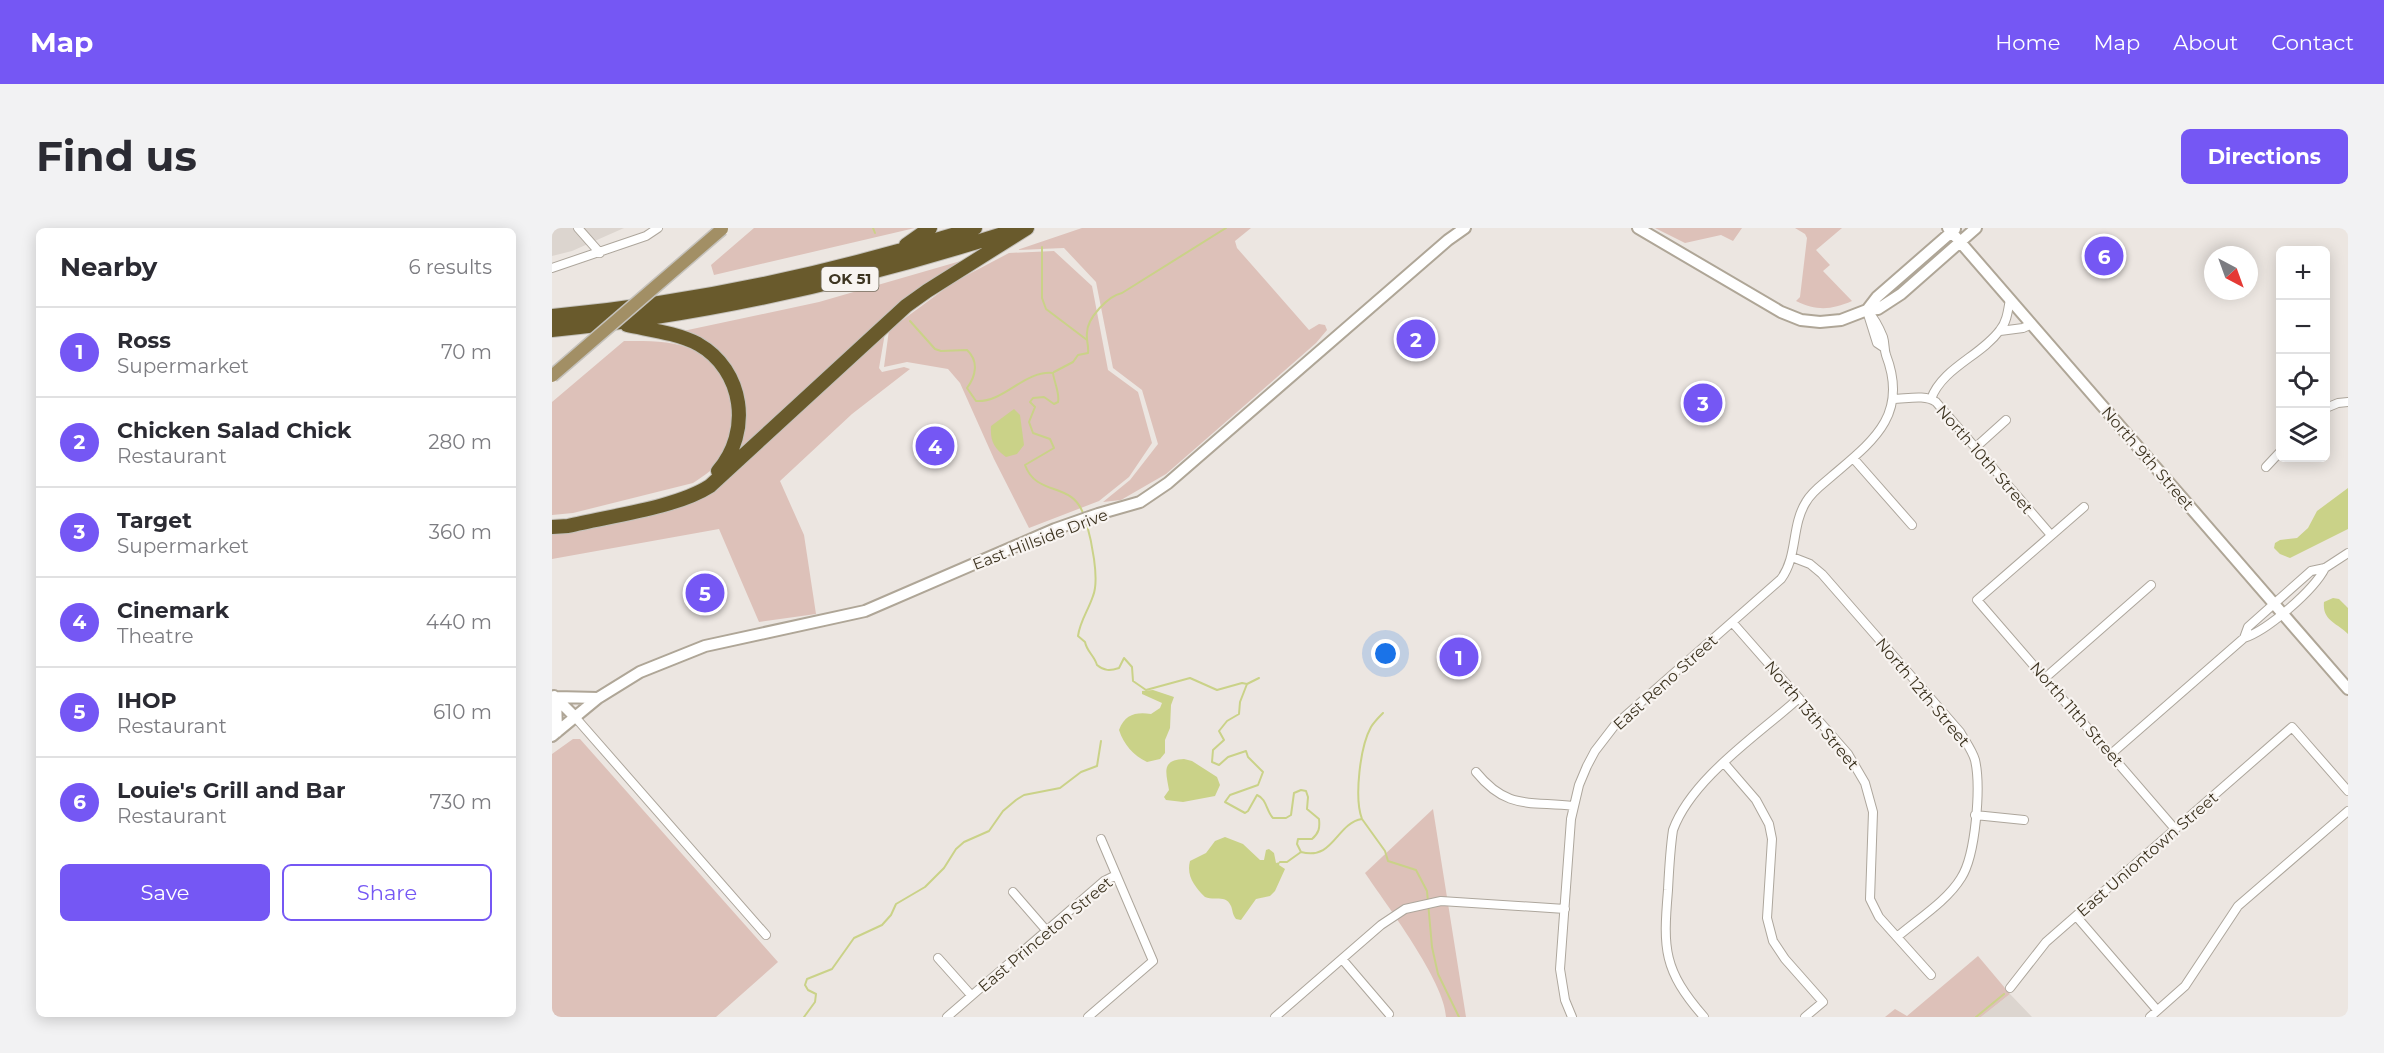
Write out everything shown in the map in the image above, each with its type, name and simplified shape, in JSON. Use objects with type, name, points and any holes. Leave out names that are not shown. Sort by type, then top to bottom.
[{"type":"highway","points":[[897,252],[930,228]]},
{"type":"highway","name":"OK 51","points":[[552,316],[749,288],[897,252],[975,228]]},
{"type":"highway","name":"OK 51","points":[[552,330],[676,315],[802,290],[933,256],[1020,228]]},
{"type":"highway","points":[[552,527],[568,526],[699,493],[721,477],[906,306],[1027,228]]},
{"type":"highway","points":[[552,521],[677,495],[698,487],[721,468],[737,436],[740,417],[737,396],[731,380],[716,359],[699,345],[688,340],[617,323]]},
{"type":"main road","points":[[552,376],[723,229]]},
{"type":"street","points":[[578,228],[600,253]]},
{"type":"street","points":[[552,268],[646,236],[658,228]]},
{"type":"street","name":"East Hillside Drive","points":[[554,734],[598,698],[640,672],[705,646],[865,611],[1072,523],[1140,502],[1156,493],[1434,252],[1465,228]]},
{"type":"street","points":[[1638,228],[1791,317],[1820,322],[1841,320],[1867,310],[1878,309],[1901,294],[1976,228]]},
{"type":"street","points":[[1867,310],[1877,297],[1952,229]]},
{"type":"street","name":"North 9th Street","points":[[1952,229],[1960,242],[2348,689]]},
{"type":"street","points":[[1931,399],[1941,382],[2000,331],[2010,299]]},
{"type":"street","points":[[1867,310],[1876,322],[1884,340],[1883,347],[1891,371],[1893,399]]},
{"type":"street","points":[[2000,331],[2023,328],[2032,324]]},
{"type":"street","name":"North 10th Street","points":[[1893,399],[1931,399],[1976,447],[2051,535]]},
{"type":"street","name":"East Reno Street","points":[[1572,1017],[1564,1000],[1561,978],[1565,909],[1573,807],[1587,766],[1615,725],[1781,579],[1792,557],[1796,525],[1807,500],[1882,429],[1893,399]]},
{"type":"street","points":[[2330,406],[2348,402]]},
{"type":"street","points":[[1976,447],[2006,420]]},
{"type":"street","points":[[2266,467],[2276,456]]},
{"type":"street","points":[[1853,458],[1912,525]]},
{"type":"street","points":[[2051,535],[2084,507]]},
{"type":"street","name":"North 11th Street","points":[[2051,535],[1977,600],[2175,829]]},
{"type":"street","points":[[2244,638],[2248,627],[2311,571],[2325,568],[2348,553]]},
{"type":"street","name":"North 12th Street","points":[[1792,557],[1810,564],[1822,574],[1960,732],[1976,764],[1975,815],[1970,859],[1960,880],[1898,937]]},
{"type":"street","points":[[2111,754],[2244,638],[2257,634],[2282,613],[2318,581],[2325,568]]},
{"type":"street","points":[[2045,678],[2151,585]]},
{"type":"street","name":"North 13th Street","points":[[1732,622],[1848,754],[1865,783],[1873,812],[1874,826],[1870,899],[1879,917],[1931,975]]},
{"type":"street","points":[[554,695],[598,698]]},
{"type":"street","points":[[554,695],[766,935]]},
{"type":"street","points":[[554,695],[554,734]]},
{"type":"street","points":[[1704,1017],[1679,985],[1666,951],[1665,931],[1671,842],[1679,814],[1695,791],[1799,698]]},
{"type":"street","name":"East Uniontown Street","points":[[2010,988],[2046,942],[2292,727],[2348,791]]},
{"type":"street","points":[[1724,764],[1756,800],[1770,824],[1772,839],[1767,918],[1773,941],[1785,959],[1823,1002],[1805,1017]]},
{"type":"street","points":[[1476,772],[1488,786],[1508,799],[1573,807]]},
{"type":"street","points":[[2150,1017],[2185,986],[2238,906],[2348,811]]},
{"type":"street","points":[[1975,815],[2024,820]]},
{"type":"street","points":[[1088,1017],[1153,961],[1101,839]]},
{"type":"street","name":"East Princeton Street","points":[[947,1017],[1104,881],[1116,875]]},
{"type":"street","points":[[1013,892],[1047,930]]},
{"type":"street","points":[[1275,1017],[1395,915],[1418,904],[1434,901],[1565,909]]},
{"type":"street","points":[[2076,916],[2157,1010]]},
{"type":"street","points":[[938,958],[972,995]]},
{"type":"street","points":[[1342,959],[1389,1014]]},
{"type":"shaded area","points":[[552,228],[624,228],[572,251],[552,256]]},
{"type":"shaded area","points":[[754,228],[915,228],[714,275],[711,265]]},
{"type":"shaded area","points":[[1082,228],[1251,228],[1235,241],[1237,248],[1309,330],[1319,324],[1325,325],[1327,330],[1316,343],[1166,474],[1121,500],[1103,502],[1130,480],[1158,444],[1142,390],[1113,368],[1096,282],[1064,248],[1017,250]]},
{"type":"shaded area","points":[[1655,228],[1742,228],[1733,241],[1721,235],[1685,243]]},
{"type":"shaded area","points":[[1795,228],[1842,228],[1816,250],[1830,265],[1823,271],[1852,301],[1824,308],[1796,301],[1800,297],[1807,238]]},
{"type":"shaded area","points":[[1054,251],[1092,286],[1108,370],[1138,392],[1152,443],[1129,477],[1099,501],[1029,528],[994,459],[960,383],[948,369],[907,362],[884,367],[889,330],[954,282],[1009,253]]},
{"type":"shaded area","points":[[971,258],[935,282],[735,455],[742,397],[683,331],[819,302]]},
{"type":"shaded area","points":[[885,333],[879,368],[882,372],[904,367],[910,369],[852,414],[780,481],[804,535],[816,614],[759,622],[719,529],[552,559],[552,532],[567,533],[685,506],[717,489]]},
{"type":"shaded area","points":[[624,341],[679,345],[696,351],[709,360],[727,383],[731,397],[734,412],[730,441],[718,463],[693,483],[573,513],[552,515],[552,402]]},
{"type":"shaded area","points":[[1014,409],[1020,415],[1024,445],[1017,454],[1006,457],[994,444],[991,426]]},
{"type":"shaded area","points":[[2348,488],[2348,529],[2290,558],[2280,554],[2274,548],[2275,543],[2280,540],[2297,538],[2308,528],[2317,511]]},
{"type":"shaded area","points":[[2333,598],[2339,599],[2348,608],[2348,634],[2328,618],[2324,602]]},
{"type":"shaded area","points":[[1153,690],[1174,697],[1171,705],[1170,728],[1165,740],[1165,753],[1160,759],[1147,762],[1130,749],[1119,730],[1128,717],[1141,713],[1151,714],[1160,708],[1162,703],[1142,694],[1142,691]]},
{"type":"shaded area","points":[[573,739],[580,739],[778,962],[716,1017],[552,1017],[552,754]]},
{"type":"shaded area","points":[[1184,759],[1192,761],[1217,777],[1220,785],[1215,796],[1183,802],[1166,800],[1164,797],[1169,790],[1168,765]]},
{"type":"shaded area","points":[[1433,809],[1466,1017],[1446,1017],[1436,984],[1425,964],[1365,873]]},
{"type":"shaded area","points":[[1225,837],[1243,844],[1260,860],[1264,860],[1266,850],[1269,849],[1274,853],[1276,863],[1280,862],[1279,865],[1285,869],[1275,891],[1270,896],[1256,899],[1241,920],[1236,919],[1226,900],[1205,897],[1195,885],[1189,872],[1190,861],[1206,853],[1215,841]]},
{"type":"shaded area","points":[[1978,956],[2010,994],[1981,1017],[1885,1017],[1895,1009],[1907,1016]]},
{"type":"shaded area","points":[[2010,994],[2032,1017],[1981,1017]]},
{"type":"waterway","points":[[873,228],[875,233]]},
{"type":"waterway","points":[[1054,372],[1073,362],[1078,355],[1088,353],[1087,336],[1090,321],[1105,303],[1226,228]]},
{"type":"waterway","points":[[1042,247],[1042,298],[1046,309],[1087,340]]},
{"type":"waterway","points":[[910,321],[935,349],[941,351],[967,350],[971,354],[975,369],[967,388],[976,401],[996,397],[1033,376],[1053,373],[1058,402],[1054,404],[1044,397],[1033,398],[1030,402],[1035,407],[1029,422],[1033,433],[1050,439],[1054,448],[1025,465],[1038,482],[1072,497],[1084,516]]},
{"type":"waterway","points":[[1086,521],[1096,580],[1093,596],[1078,636],[1085,642],[1097,665],[1105,669],[1116,669],[1119,668],[1124,658],[1132,667],[1133,681],[1146,690],[1190,678],[1217,690],[1242,683],[1247,684],[1240,702],[1239,714],[1227,721],[1219,731],[1224,740],[1213,750],[1212,762],[1219,765],[1228,757],[1246,751],[1248,757],[1263,772],[1258,785],[1230,795],[1225,802],[1245,813],[1257,795],[1263,799],[1273,818],[1286,818],[1291,815],[1294,793],[1301,790],[1306,791],[1307,809],[1319,819],[1319,825],[1318,832],[1312,839],[1298,839],[1297,844],[1301,852],[1321,851],[1328,847],[1346,827],[1362,819],[1385,851],[1388,861],[1416,870],[1427,891],[1432,947],[1438,974],[1459,1017]]},
{"type":"waterway","points":[[1247,684],[1259,678]]},
{"type":"waterway","points":[[1362,819],[1358,799],[1361,759],[1371,727],[1383,713]]},
{"type":"waterway","points":[[804,1017],[815,1002],[816,994],[808,990],[805,985],[807,979],[832,969],[854,938],[882,925],[891,915],[896,904],[925,887],[944,868],[956,849],[964,842],[989,831],[1003,811],[1016,800],[1024,795],[1060,788],[1081,772],[1097,766],[1101,741]]},
{"type":"waterway","points":[[1280,862],[1287,862],[1301,852]]},
{"type":"waterway","points":[[1976,1017],[2004,994]]},
{"type":"place","name":"Louie's Grill and Bar","points":[[2104,256]]},
{"type":"place","name":"Chicken Salad Chick","points":[[1416,339]]},
{"type":"place","name":"Target","points":[[1703,403]]},
{"type":"place","name":"Cinemark","points":[[935,446]]},
{"type":"place","name":"IHOP","points":[[705,593]]},
{"type":"place","name":"Ross","points":[[1459,657]]}]
